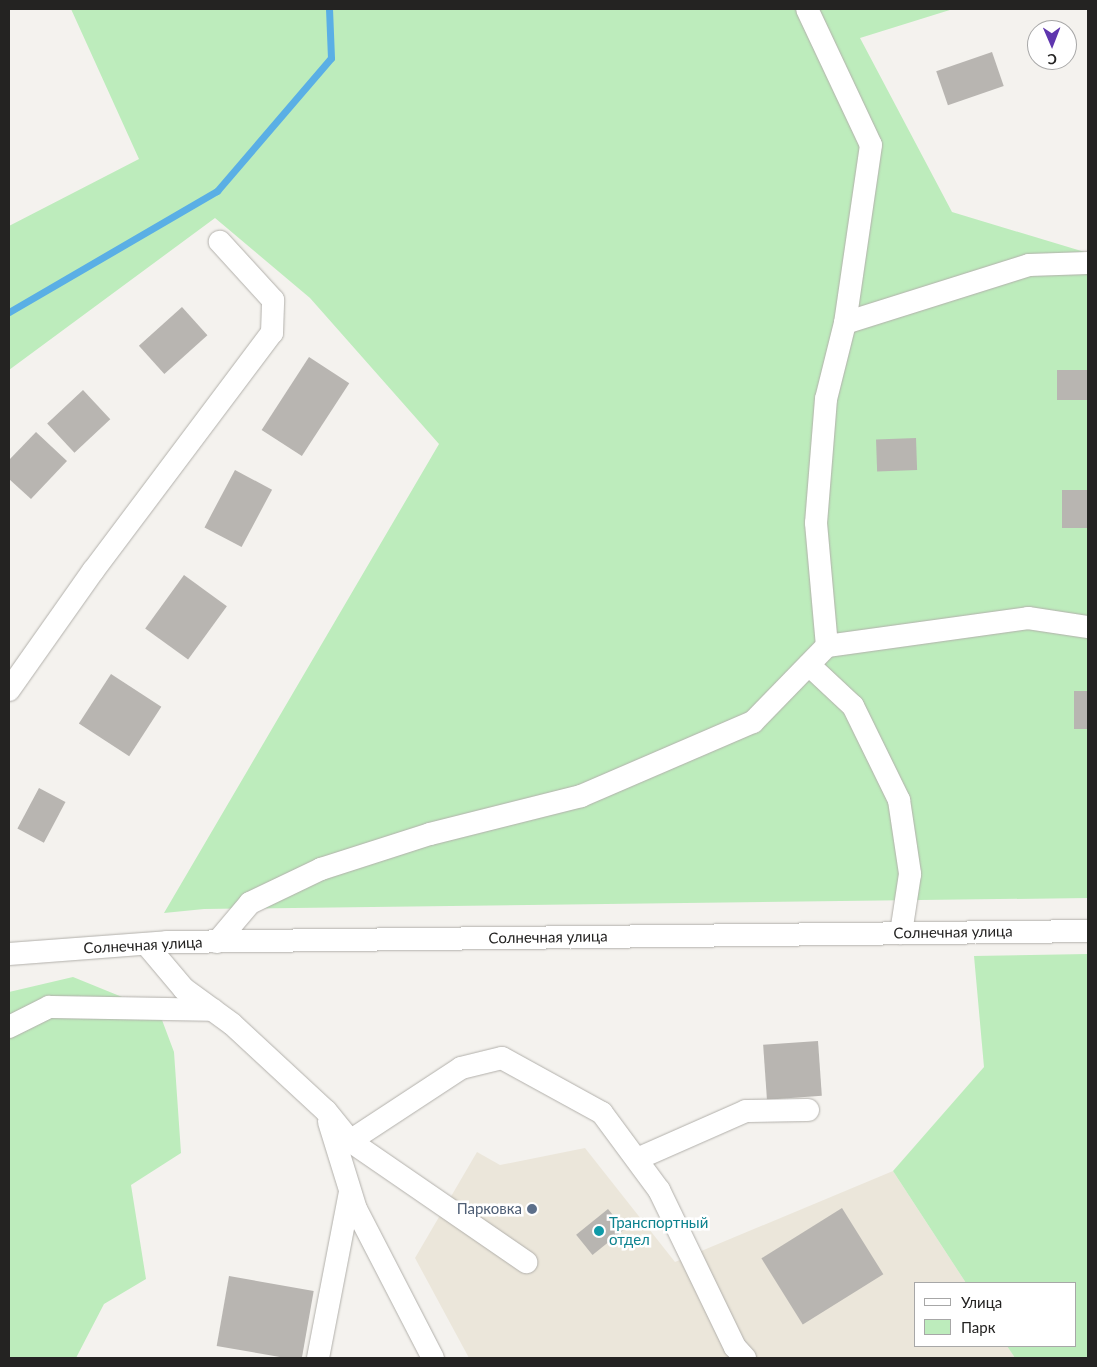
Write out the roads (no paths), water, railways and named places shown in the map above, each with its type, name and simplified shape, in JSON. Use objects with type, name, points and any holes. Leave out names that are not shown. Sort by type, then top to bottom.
[{"type":"street","points":[[808,9],[871,145],[845,323],[826,399],[816,523],[827,646]]},
{"type":"street","points":[[9,690],[99,563],[272,333],[273,300],[220,242]]},
{"type":"street","points":[[845,323],[1029,265],[1088,263]]},
{"type":"street","points":[[217,942],[250,902],[321,869],[430,834],[581,796],[753,722],[827,646],[1028,618],[1088,626]]},
{"type":"street","points":[[809,665],[853,706],[899,800],[910,874],[901,933]]},
{"type":"street","name":"Солнечная улица","points":[[9,954],[146,944],[217,942],[1088,931]]},
{"type":"street","points":[[146,944],[184,989],[232,1024],[326,1112],[350,1141],[526,1262]]},
{"type":"street","points":[[9,1027],[49,1007],[213,1010]]},
{"type":"street","points":[[350,1141],[461,1068],[502,1058],[602,1113],[659,1190],[735,1347],[745,1358]]},
{"type":"street","points":[[637,1159],[746,1111],[808,1110]]},
{"type":"street","points":[[326,1112],[356,1208],[433,1358]]},
{"type":"street","points":[[318,1358],[350,1192]]},
{"type":"waterway","points":[[9,312],[217,191],[331,58],[329,9]]},
{"type":"place","name":"Парковка","points":[[532,1209]]},
{"type":"place","name":"Транспортный отдел","points":[[599,1231]]}]
